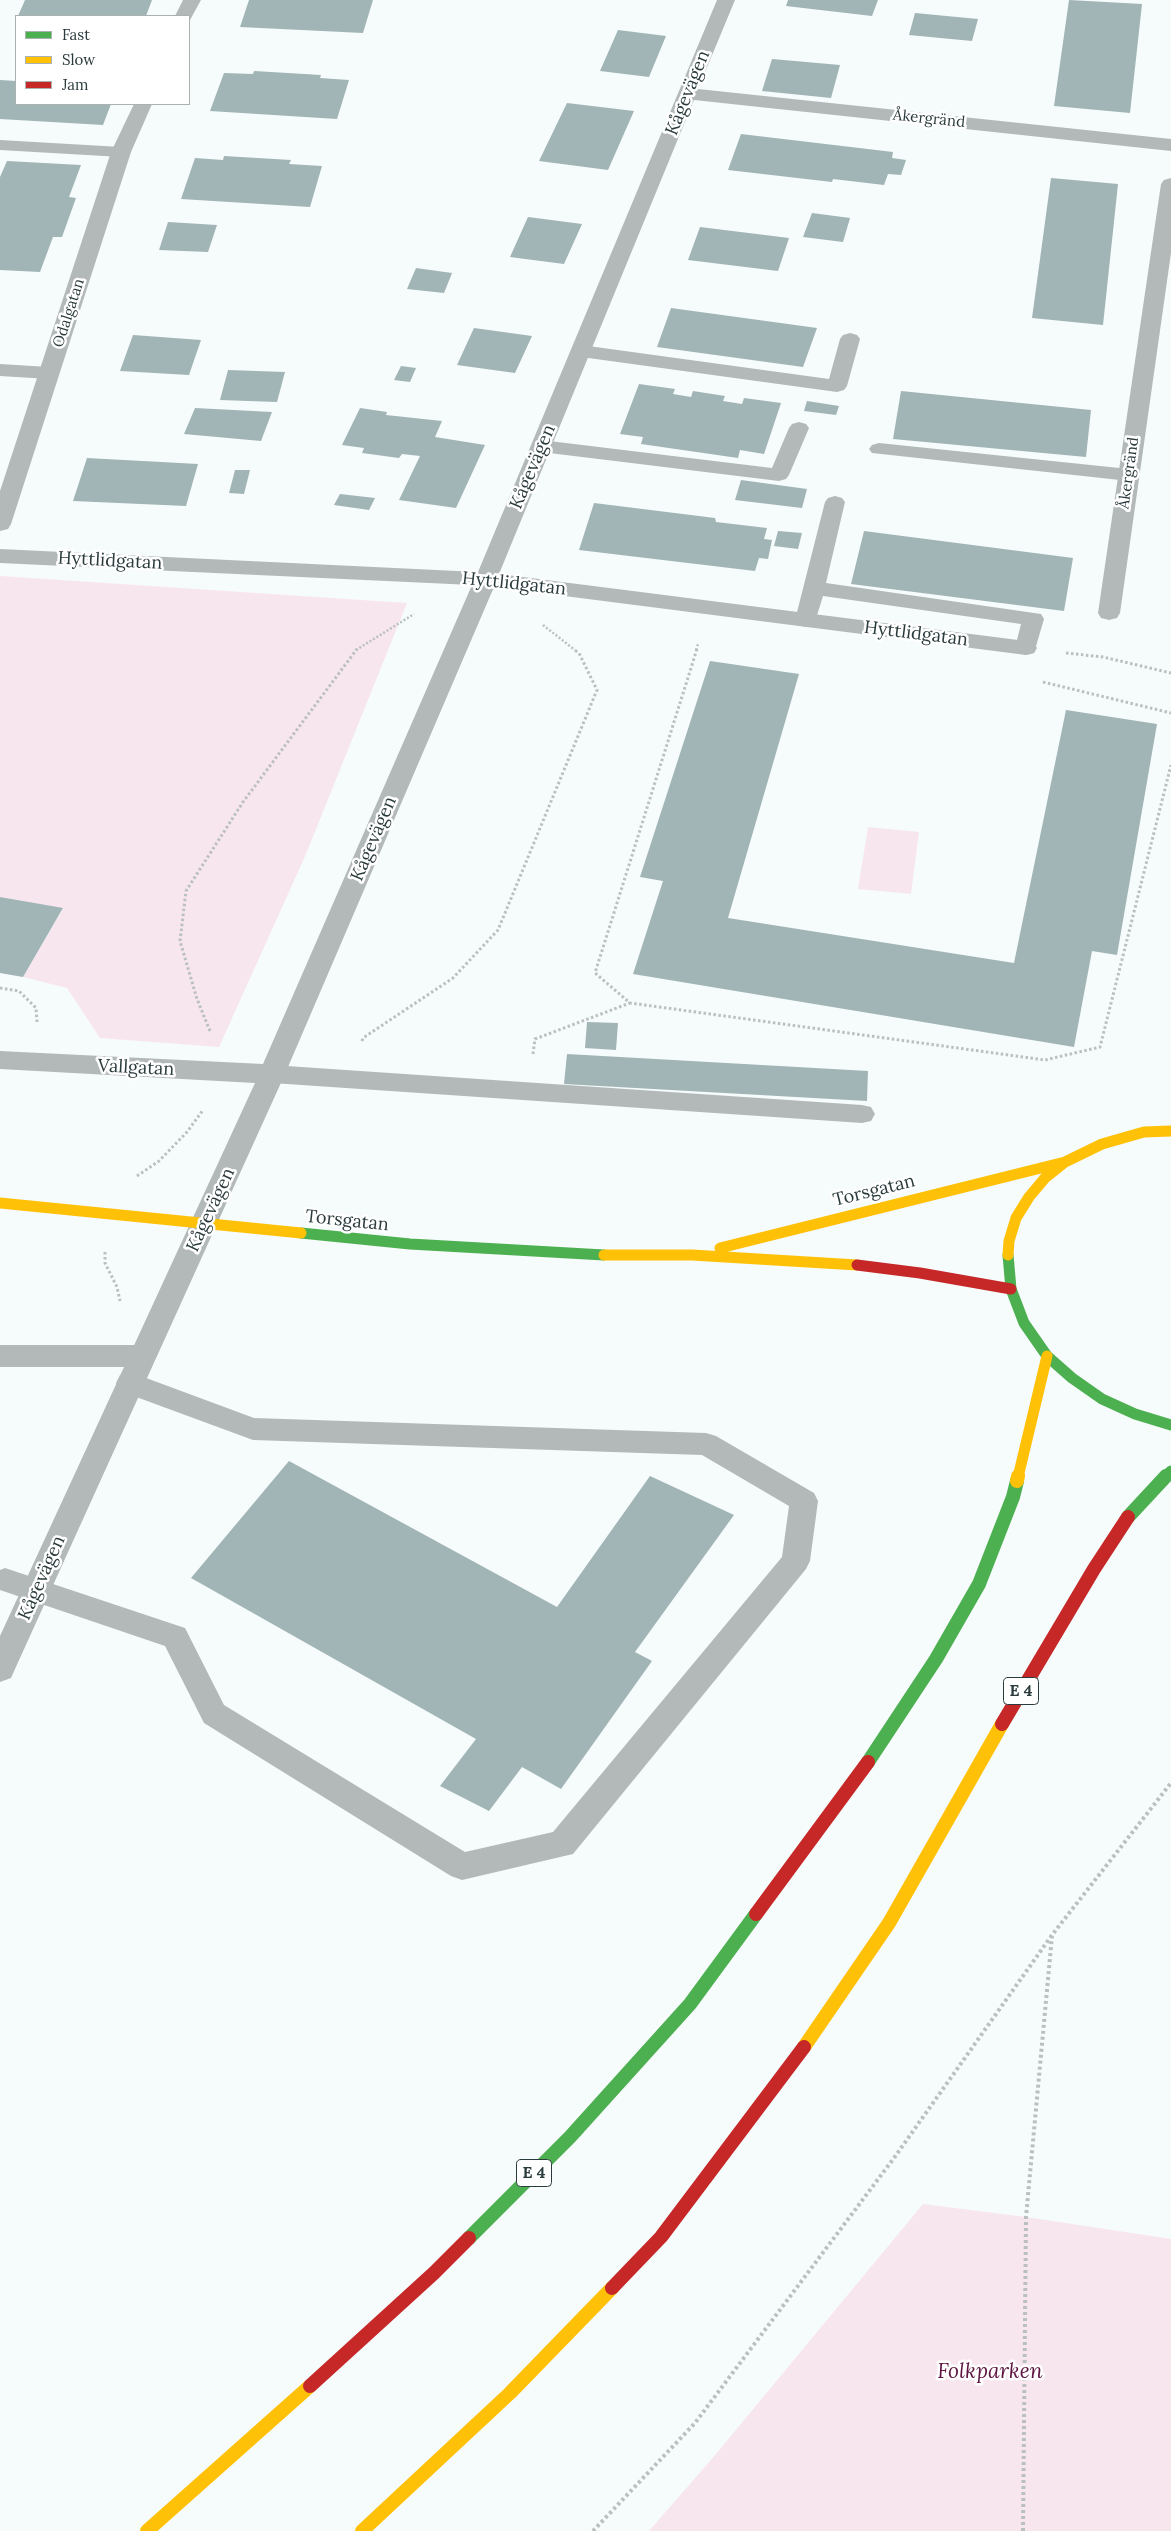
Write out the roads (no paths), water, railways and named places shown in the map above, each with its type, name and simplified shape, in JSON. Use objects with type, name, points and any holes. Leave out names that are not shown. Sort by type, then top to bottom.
[{"type":"main road","points":[[1171,1131],[1144,1132],[1102,1144],[1065,1162],[1045,1178],[1029,1197],[1016,1218],[1009,1241],[1008,1265],[1011,1289],[1024,1323],[1047,1356],[1072,1378],[1102,1399],[1135,1414],[1171,1425]]},
{"type":"main road","name":"Torsgatan","points":[[692,1255],[1065,1162]]},
{"type":"main road","name":"Torsgatan","points":[[0,1203],[420,1245],[598,1256],[692,1255],[832,1262],[1011,1289]]},
{"type":"main road","name":"E 4","points":[[147,2531],[180,2504],[434,2273],[570,2137],[690,2004],[866,1765],[936,1659],[979,1584],[1013,1497],[1047,1356]]},
{"type":"main road","name":"E 4","points":[[362,2531],[510,2393],[661,2237],[792,2065],[888,1923],[971,1775],[1094,1569],[1134,1509],[1171,1471]]},
{"type":"street","points":[[184,15],[192,0]]},
{"type":"street","name":"Kågevägen","points":[[0,1669],[272,1074],[486,579],[726,0]]},
{"type":"street","name":"Åkergränd","points":[[688,94],[1171,144]]},
{"type":"street","name":"Odalgatan","points":[[0,524],[121,152],[143,105]]},
{"type":"street","name":"Åkergränd","points":[[1109,614],[1171,184]]},
{"type":"street","name":"Hyttlidgatan","points":[[0,556],[486,579],[1016,646]]},
{"type":"street","name":"Vallgatan","points":[[0,1060],[272,1074]]},
{"type":"lane","points":[[0,145],[121,152]]},
{"type":"lane","points":[[581,351],[837,386],[850,339]]},
{"type":"lane","points":[[0,370],[49,373]]},
{"type":"lane","points":[[541,446],[779,475],[799,428]]},
{"type":"lane","points":[[878,448],[1129,475]]},
{"type":"lane","points":[[806,620],[835,502]]},
{"type":"lane","points":[[814,588],[1033,619],[1016,646]]},
{"type":"lane","points":[[272,1074],[862,1114]]},
{"type":"lane","points":[[0,1356],[142,1356]]},
{"type":"lane","points":[[5,1580],[175,1637],[214,1714],[462,1866],[562,1844],[796,1562],[804,1501],[706,1444],[454,1438],[252,1429],[130,1383]]},
{"type":"park label","name":"Folkparken","points":[[990,2372]]}]
